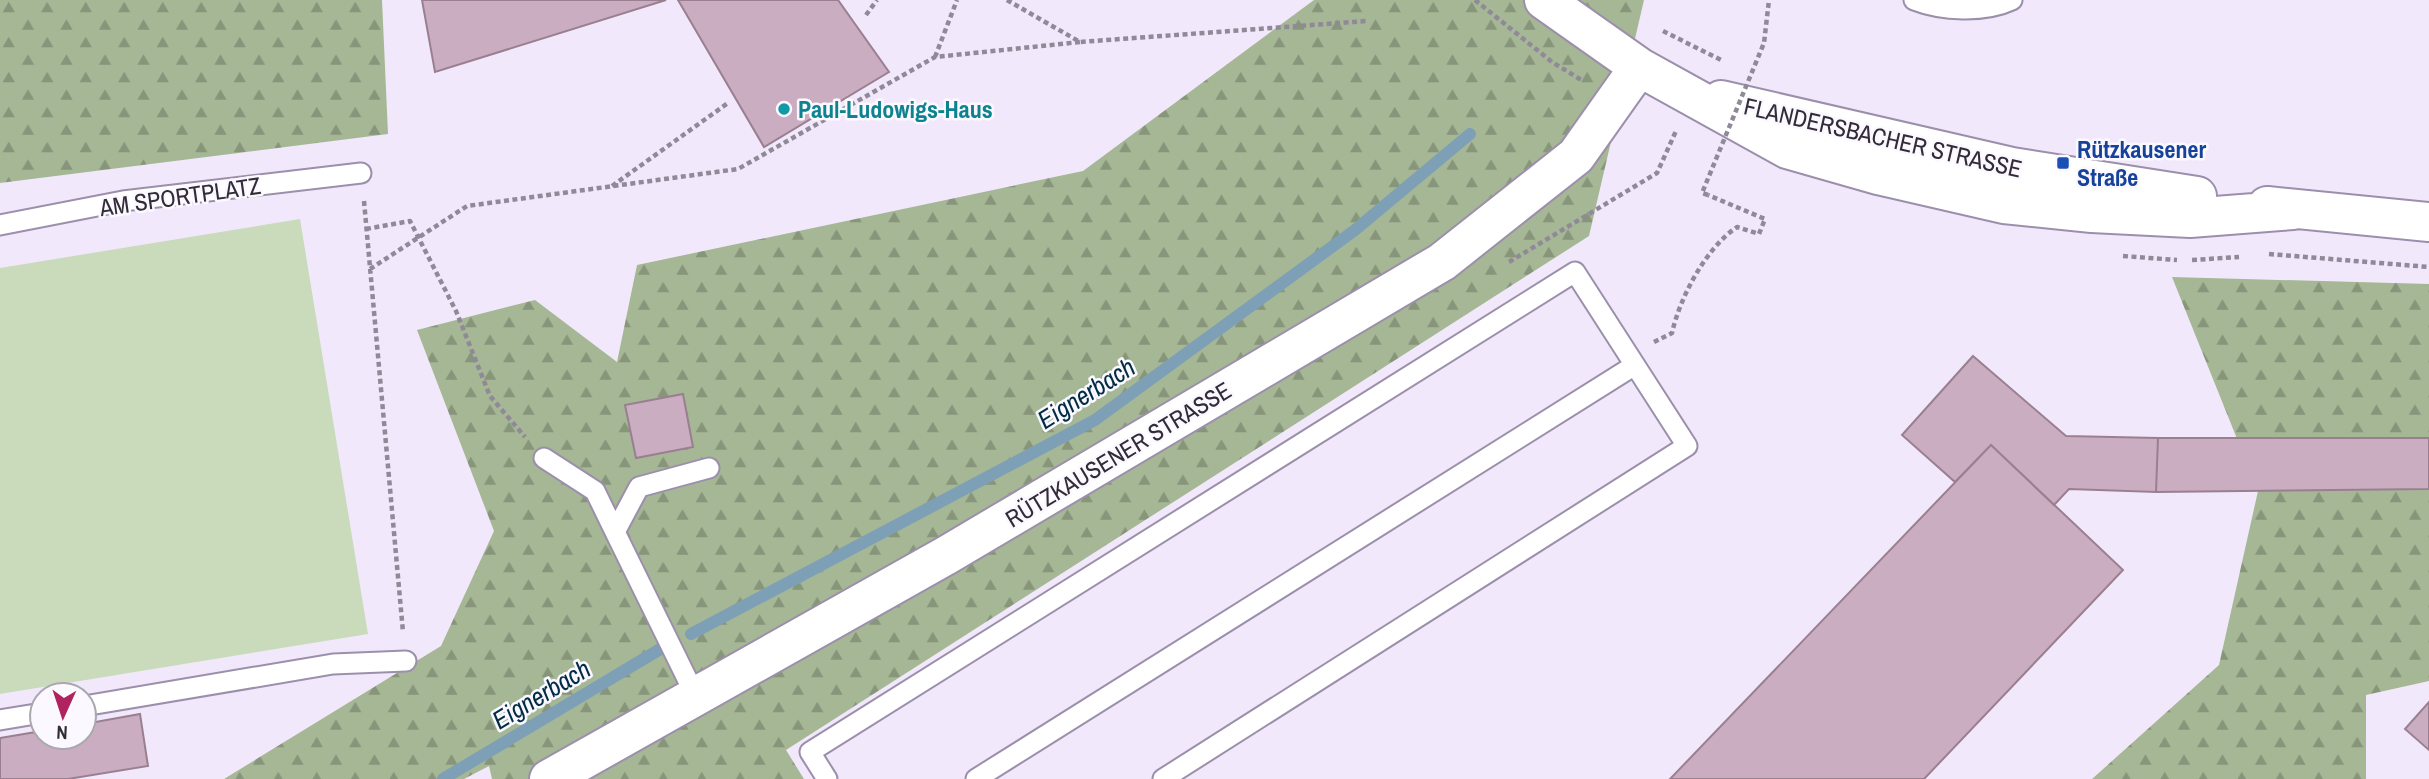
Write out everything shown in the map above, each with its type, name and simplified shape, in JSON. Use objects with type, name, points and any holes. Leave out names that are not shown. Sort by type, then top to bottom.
[{"type":"street","name":"FLANDERSBACHER STRASSE","points":[[1544,0],[1639,67],[1787,149],[1878,175],[2004,204],[2092,213],[2190,218],[2292,210],[2429,222]]},
{"type":"street","name":"RÜTZKAUSENER STRASSE","points":[[549,779],[947,555],[1442,262],[1576,156],[1639,67]]},
{"type":"lane","points":[[1914,0],[1937,9],[2002,5],[2012,0]]},
{"type":"lane","name":"AM SPORTPLATZ","points":[[0,225],[122,201],[361,173]]},
{"type":"lane","points":[[827,779],[810,752],[1575,272],[1687,446],[1163,779]]},
{"type":"lane","points":[[976,779],[1632,361]]},
{"type":"lane","points":[[544,458],[595,491],[695,697]]},
{"type":"lane","points":[[615,531],[639,487],[709,468]]},
{"type":"lane","points":[[98,704],[332,664],[406,661]]},
{"type":"lane","points":[[0,719],[28,715]]},
{"type":"path","points":[[866,15],[877,0]]},
{"type":"path","points":[[935,57],[957,0]]},
{"type":"path","points":[[1007,0],[1080,42]]},
{"type":"path","points":[[1632,361],[1672,333],[1678,304],[1723,236],[1737,226],[1759,234],[1765,219],[1702,193],[1763,43],[1769,0]]},
{"type":"path","points":[[370,269],[467,206],[738,169],[935,57],[1080,42],[1367,21]]},
{"type":"path","points":[[611,187],[728,103]]},
{"type":"path","points":[[361,173],[406,661]]},
{"type":"path","points":[[366,229],[410,221],[416,239],[456,311],[490,396],[544,458]]},
{"type":"green space","points":[[0,0],[382,0],[388,134],[0,183]]},
{"type":"green space","points":[[1314,0],[1644,0],[1589,236],[786,750],[804,779],[492,779],[489,766],[464,779],[224,779],[441,646],[494,531],[417,330],[535,300],[617,362],[637,265],[1083,171]]},
{"type":"green space","points":[[300,219],[368,634],[80,681],[28,681],[28,689],[0,694],[0,268]]},
{"type":"green space","points":[[2172,277],[2429,284],[2429,681],[2366,695],[2366,779],[2092,779],[2219,665],[2258,491]]},
{"type":"building","points":[[422,0],[666,0],[435,72]]},
{"type":"building","name":"Paul-Ludowigs-Haus","points":[[678,0],[838,0],[889,72],[764,147]]},
{"type":"building","points":[[1973,356],[2066,436],[2158,438],[2156,492],[2069,489],[2054,505],[1991,445],[1955,482],[1902,435]]},
{"type":"building","points":[[683,394],[693,447],[636,458],[625,405]]},
{"type":"building","points":[[2158,438],[2429,438],[2429,489],[2156,492]]},
{"type":"building","points":[[1991,445],[2123,570],[1924,779],[1670,779]]},
{"type":"building","points":[[2429,702],[2429,750],[2405,729]]},
{"type":"building","points":[[140,714],[148,766],[68,779],[0,779],[0,738],[28,733],[28,751],[98,751],[98,722]]},
{"type":"waterway","name":"Eignerbach","points":[[691,634],[1095,420],[1355,230],[1470,134]]},
{"type":"waterway","name":"Eignerbach","points":[[443,779],[662,648]]},
{"type":"place","name":"Paul-Ludowigs-Haus","points":[[784,109]]},
{"type":"place","name":"Rützkausener Straße","points":[[2063,163]]}]
